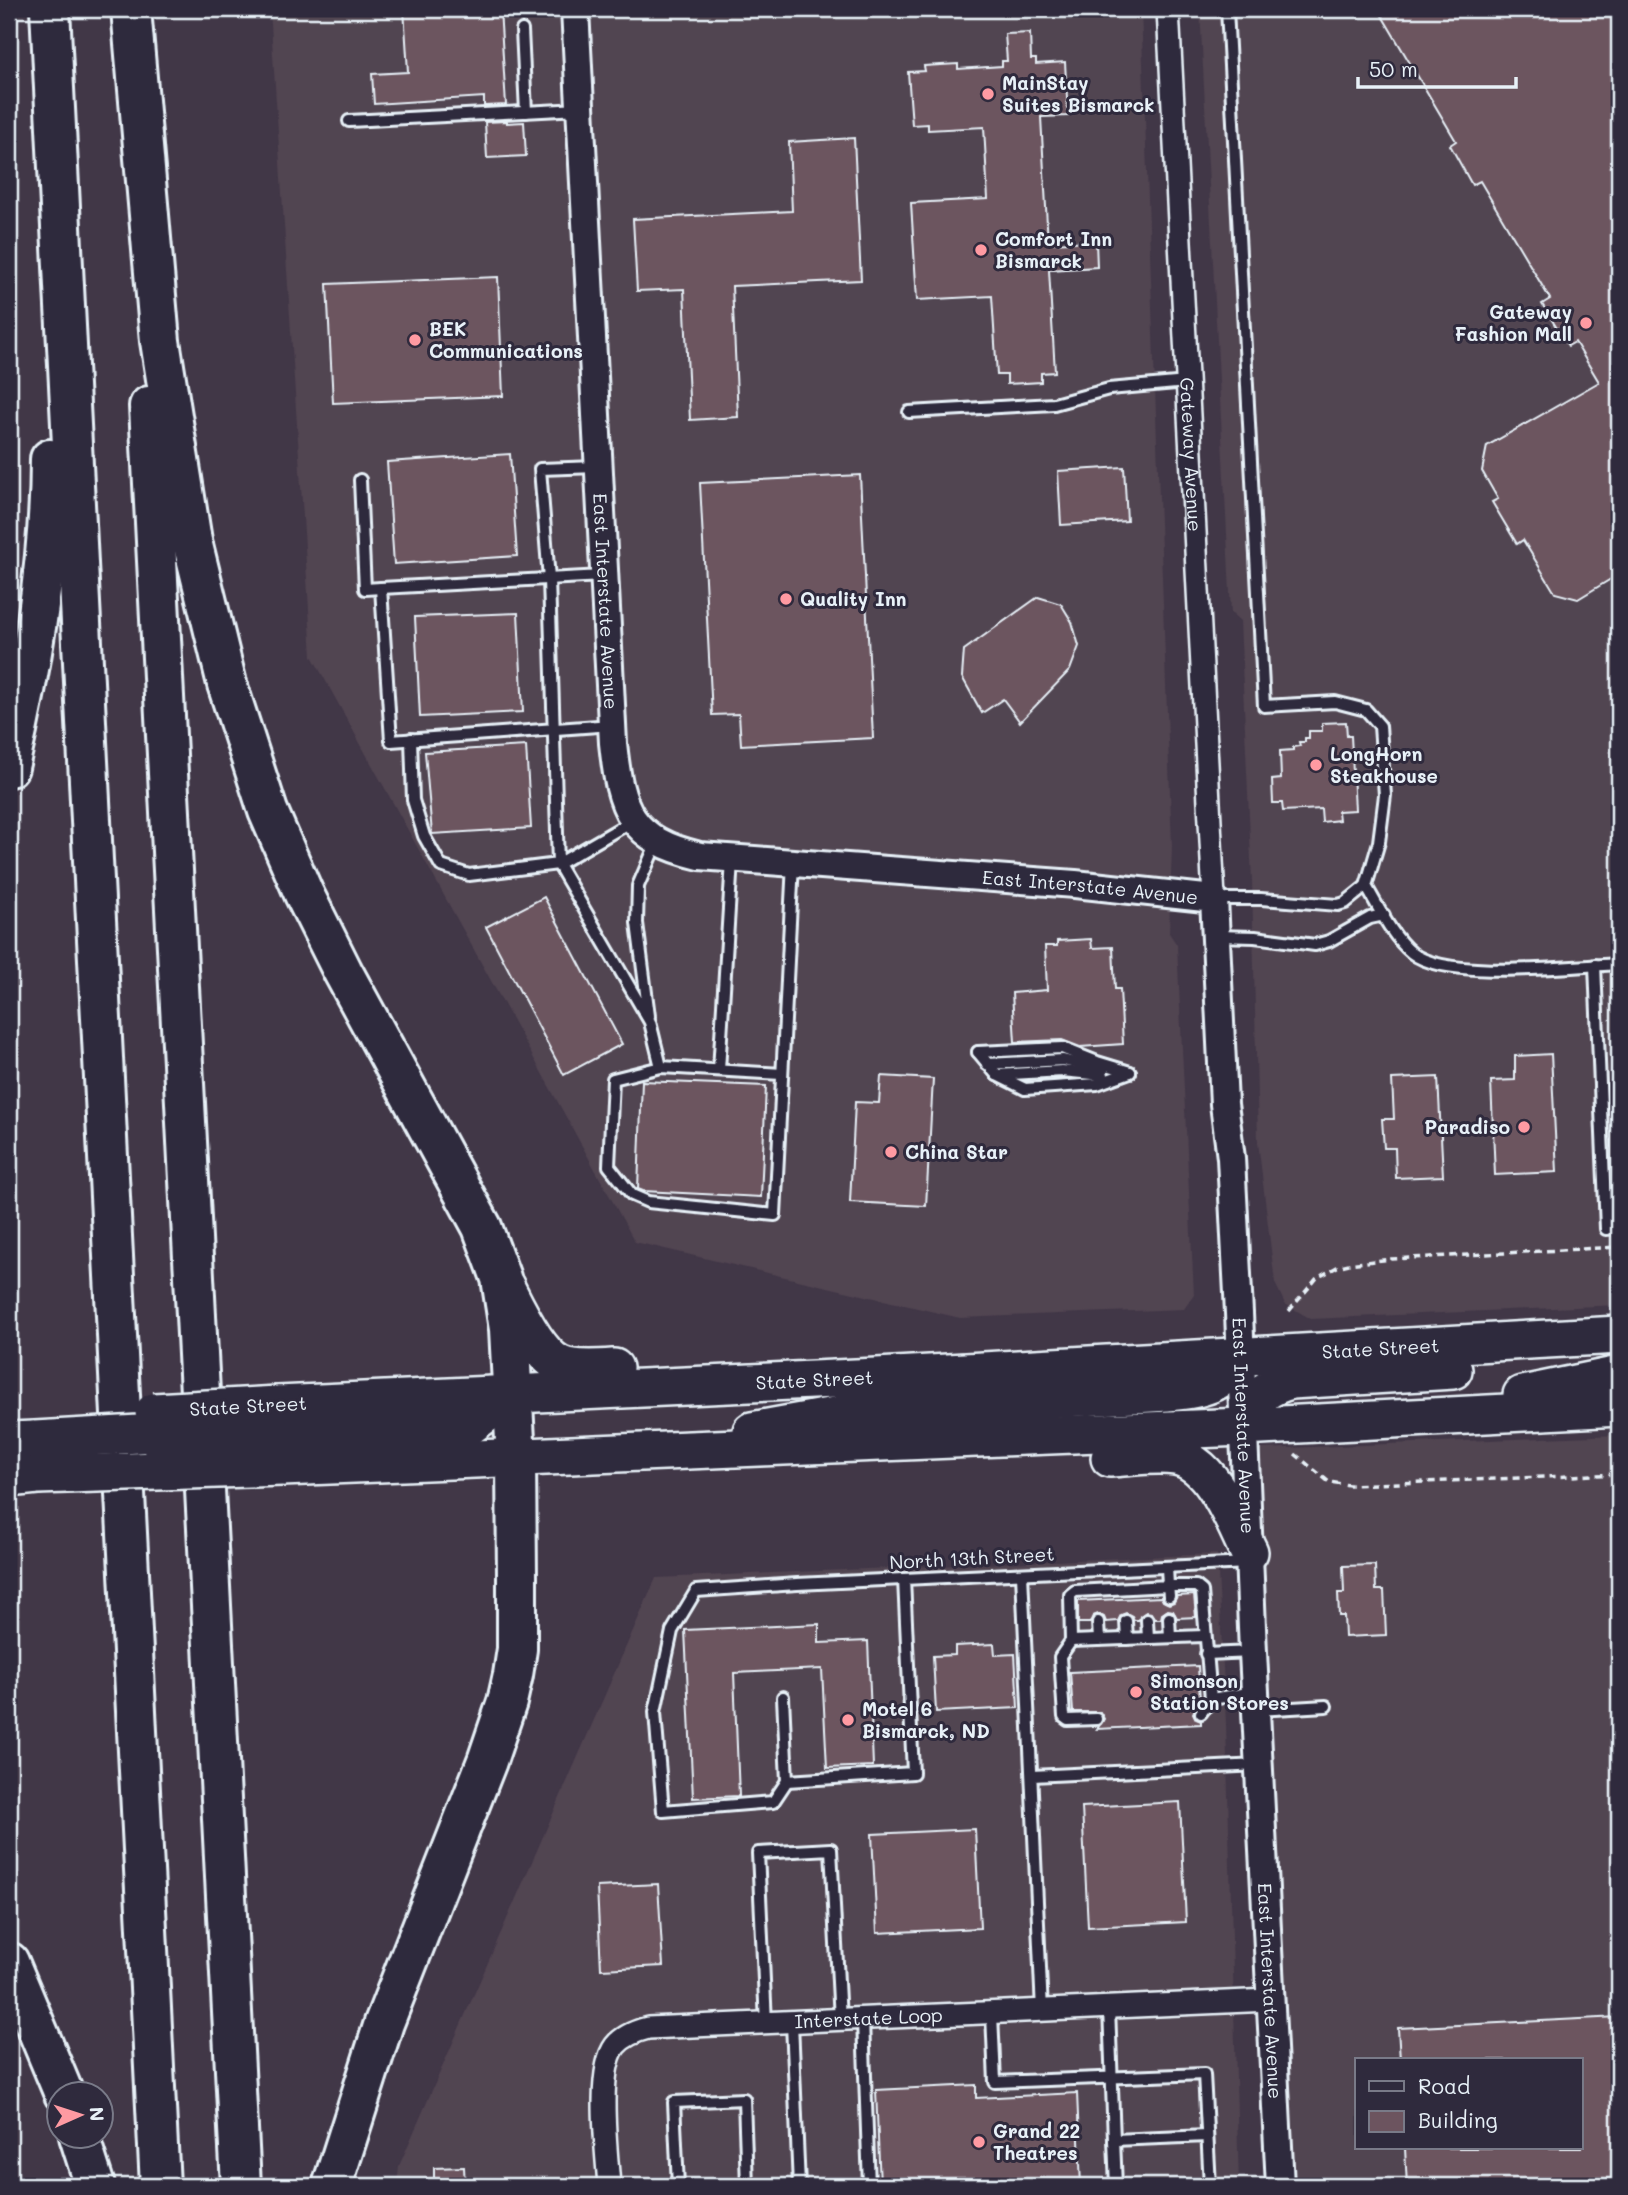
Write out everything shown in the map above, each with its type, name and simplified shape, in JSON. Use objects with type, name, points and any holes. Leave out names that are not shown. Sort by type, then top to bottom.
[{"type":"highway","points":[[9,768],[25,693],[39,604],[50,483],[40,9]]},
{"type":"highway","points":[[50,9],[160,2186]]},
{"type":"highway","points":[[130,9],[160,341],[192,541],[239,728],[268,811],[304,894],[482,1227],[506,1302],[516,1458],[517,1649],[507,1702],[487,1761],[384,2023],[332,2186]]},
{"type":"highway","points":[[130,9],[241,2186]]},
{"type":"highway","points":[[500,1278],[538,1345],[559,1364],[589,1369],[1079,1347],[1138,1363]]},
{"type":"highway","name":"State Street","points":[[22,1448],[280,1435],[440,1397],[1138,1363],[1619,1335]]},
{"type":"highway","points":[[676,1452],[732,1435],[802,1420],[874,1409],[1200,1389],[1217,1383],[1241,1357]]},
{"type":"highway","points":[[1243,1427],[1257,1397],[1271,1385],[1291,1380],[1589,1362],[1619,1357]]},
{"type":"highway","points":[[1447,1416],[1544,1389],[1619,1375]]},
{"type":"highway","points":[[280,1435],[446,1433],[468,1427],[513,1393]]},
{"type":"highway","name":"State Street","points":[[22,1448],[280,1435],[516,1458],[1243,1427],[1619,1407]]},
{"type":"highway","points":[[676,1452],[818,1469],[1177,1457],[1199,1468],[1217,1488],[1249,1557]]},
{"type":"highway","points":[[9,1962],[58,2080]]},
{"type":"highway","points":[[83,2150],[95,2186]]},
{"type":"street","name":"East Interstate Avenue","points":[[575,9],[612,726],[620,788],[634,820],[657,842],[700,856],[1074,884],[1214,899],[1224,1104],[1232,1168],[1280,2186]]},
{"type":"street","name":"Gateway Avenue","points":[[1168,9],[1214,899]]},
{"type":"street","name":"Interstate Loop","points":[[609,2186],[604,2084],[606,2070],[615,2046],[624,2038],[648,2028],[1270,2000]]},
{"type":"lane","points":[[1214,899],[1261,899],[1338,905],[1345,903],[1366,886],[1379,842],[1385,795],[1380,726],[1366,710],[1335,702],[1264,706],[1227,9]]},
{"type":"lane","points":[[522,30],[526,112]]},
{"type":"lane","points":[[349,121],[580,109]]},
{"type":"lane","points":[[909,412],[1054,404],[1109,389],[1187,382]]},
{"type":"lane","points":[[597,467],[541,469],[549,579],[558,863],[650,1022]]},
{"type":"lane","points":[[360,480],[365,589],[603,576]]},
{"type":"lane","points":[[381,588],[391,741],[612,726]]},
{"type":"lane","points":[[411,739],[413,800],[424,835],[441,866],[469,875],[558,863],[634,820]]},
{"type":"lane","points":[[657,842],[638,886],[637,923],[650,1022],[661,1067]]},
{"type":"lane","points":[[719,1070],[732,858]]},
{"type":"lane","points":[[782,1074],[661,1067],[613,1079],[609,1166],[632,1195],[648,1202],[775,1215],[793,863]]},
{"type":"lane","points":[[1366,886],[1410,951],[1424,961],[1443,967],[1492,969],[1619,964]]},
{"type":"lane","points":[[1216,936],[1255,937],[1315,945],[1329,941],[1370,918],[1384,915]]},
{"type":"lane","points":[[1595,965],[1606,1229],[1619,1228]]},
{"type":"lane","points":[[1062,1048],[1130,1072],[1097,1084],[1025,1089],[997,1075],[978,1052],[1062,1048]]},
{"type":"lane","points":[[986,1064],[1063,1060],[1097,1069],[1130,1072]]},
{"type":"lane","name":"North 13th Street","points":[[787,1781],[773,1802],[663,1811],[655,1712],[672,1631],[696,1591],[1167,1567],[1249,1557]]},
{"type":"lane","points":[[1167,1567],[1168,1591]]},
{"type":"lane","points":[[1022,1574],[1042,2011]]},
{"type":"lane","points":[[783,1697],[787,1781],[913,1773],[904,1579]]},
{"type":"lane","points":[[1097,1719],[1068,1720],[1064,1717],[1060,1657],[1071,1641],[1070,1595],[1075,1591],[1097,1595],[1125,1594],[1196,1586],[1202,1591],[1211,1699],[1201,1713]]},
{"type":"lane","points":[[1169,1618],[1170,1637]]},
{"type":"lane","points":[[1147,1620],[1148,1638]]},
{"type":"lane","points":[[1126,1621],[1128,1639]]},
{"type":"lane","points":[[1098,1622],[1099,1640]]},
{"type":"lane","points":[[1071,1641],[1204,1636]]},
{"type":"lane","points":[[1206,1654],[1253,1652]]},
{"type":"lane","points":[[1211,1699],[1326,1706]]},
{"type":"lane","points":[[1032,1776],[1259,1765]]},
{"type":"lane","points":[[766,2024],[758,1853],[831,1849],[840,2020]]},
{"type":"lane","points":[[1109,2008],[1116,2186]]},
{"type":"lane","points":[[992,2014],[995,2082],[1204,2074],[1210,2186]]},
{"type":"lane","points":[[863,2020],[869,2186]]},
{"type":"lane","points":[[792,2023],[799,2186]]},
{"type":"lane","points":[[678,2186],[674,2102],[744,2098],[747,2186]]},
{"type":"lane","points":[[1114,2140],[1207,2136]]},
{"type":"path","points":[[1289,1311],[1317,1278],[1349,1264],[1391,1259],[1619,1247]]},
{"type":"path","points":[[1295,1454],[1329,1482],[1349,1485],[1619,1474]]},
{"type":"shaded area","points":[[270,9],[1141,9],[1172,847],[1169,933],[1177,945],[1194,1295],[1184,1309],[960,1318],[635,1242],[312,656]]},
{"type":"shaded area","points":[[1200,9],[1619,9],[1619,1305],[1311,1319],[1285,1304],[1275,1283],[1258,1142],[1252,881],[1240,621],[1231,613]]},
{"type":"shaded area","points":[[1619,1435],[1619,2186],[1294,2186],[1260,1449]]},
{"type":"shaded area","points":[[1217,1554],[1226,1723],[1239,2186],[397,2186],[399,2166],[656,1578]]},
{"type":"building","points":[[404,9],[500,9],[506,105],[484,106],[484,97],[374,104],[372,74],[408,72]]},
{"type":"building","name":"Gateway Fashion Mall","points":[[1378,9],[1619,9],[1619,574],[1578,599],[1555,593],[1523,540],[1517,544],[1492,502],[1498,499],[1482,471],[1487,446],[1599,382],[1575,342],[1568,346],[1542,304],[1550,299],[1480,181],[1472,185],[1450,145],[1456,141]]},
{"type":"building","name":"Comfort Inn Bismarck","points":[[1030,33],[1031,59],[1036,59],[1036,64],[1065,62],[1068,116],[1041,117],[1048,243],[1096,241],[1097,267],[1049,270],[1055,372],[1041,373],[1041,382],[1007,384],[1007,375],[997,375],[992,296],[917,300],[911,203],[988,199],[984,127],[928,130],[928,124],[912,125],[908,72],[925,71],[924,66],[958,64],[958,69],[1002,66],[1002,61],[1007,61],[1005,34]]},
{"type":"building","points":[[485,122],[524,122],[526,156],[487,158]]},
{"type":"building","points":[[854,138],[861,280],[732,286],[738,417],[690,420],[684,289],[637,291],[633,219],[792,211],[789,142]]},
{"type":"building","name":"BEK Communications","points":[[498,277],[503,396],[333,403],[327,284]]},
{"type":"building","points":[[510,454],[517,556],[394,564],[387,462]]},
{"type":"building","points":[[1124,467],[1127,521],[1061,525],[1058,471]]},
{"type":"building","name":"Quality Inn","points":[[860,475],[873,738],[741,745],[739,714],[712,715],[700,483]]},
{"type":"building","points":[[1038,597],[1061,604],[1072,622],[1079,646],[1070,670],[1020,722],[1003,699],[982,713],[962,677],[964,650]]},
{"type":"building","points":[[518,613],[523,712],[420,717],[415,617]]},
{"type":"building","name":"LongHorn Steakhouse","points":[[1346,722],[1347,736],[1351,736],[1355,810],[1338,811],[1339,820],[1322,822],[1321,809],[1283,811],[1282,803],[1273,803],[1272,780],[1281,779],[1280,751],[1293,750],[1293,747],[1300,746],[1299,742],[1305,742],[1305,738],[1309,738],[1309,731],[1322,731],[1322,723]]},
{"type":"building","points":[[526,746],[531,828],[432,834],[425,752]]},
{"type":"building","points":[[544,897],[622,1044],[564,1075],[486,927]]},
{"type":"building","points":[[1091,939],[1092,948],[1113,947],[1115,989],[1120,989],[1123,1044],[1080,1047],[1062,1040],[1015,1042],[1012,993],[1047,990],[1045,946],[1057,946],[1057,941]]},
{"type":"building","name":"Paradiso","points":[[1551,1054],[1557,1172],[1495,1175],[1491,1081],[1515,1080],[1515,1056]]},
{"type":"building","name":"China Star","points":[[881,1076],[933,1079],[926,1206],[850,1202],[855,1102],[879,1103]]},
{"type":"building","points":[[1438,1077],[1443,1176],[1396,1178],[1395,1148],[1384,1148],[1382,1119],[1394,1119],[1392,1079]]},
{"type":"building","points":[[642,1081],[766,1086],[761,1197],[638,1189]]},
{"type":"building","points":[[1375,1565],[1376,1590],[1384,1590],[1386,1635],[1345,1637],[1344,1616],[1339,1616],[1338,1593],[1344,1593],[1343,1566]]},
{"type":"building","name":"Simonson Station Stores","points":[[1194,1595],[1196,1617],[1177,1618],[1173,1611],[1168,1610],[1162,1614],[1161,1619],[1155,1619],[1151,1613],[1146,1612],[1139,1620],[1134,1620],[1126,1613],[1121,1615],[1118,1621],[1106,1622],[1104,1617],[1098,1614],[1093,1616],[1090,1623],[1078,1623],[1078,1601],[1161,1597],[1169,1604],[1174,1602],[1177,1596]]},
{"type":"building","name":"Motel 6 Bismarck, ND","points":[[819,1624],[819,1643],[868,1641],[873,1766],[827,1768],[822,1669],[734,1673],[739,1796],[693,1798],[685,1630]]},
{"type":"building","points":[[994,1644],[995,1655],[1015,1654],[1018,1708],[936,1712],[933,1656],[955,1655],[955,1646]]},
{"type":"building","name":"Simonson Station Stores","points":[[1198,1666],[1200,1700],[1193,1713],[1201,1724],[1097,1729],[1104,1719],[1100,1712],[1073,1712],[1070,1672]]},
{"type":"building","points":[[1180,1802],[1186,1922],[1088,1927],[1082,1807]]},
{"type":"building","points":[[975,1829],[980,1928],[877,1933],[872,1834]]},
{"type":"building","points":[[658,1884],[663,1966],[601,1969],[597,1887]]},
{"type":"building","points":[[1619,2017],[1619,2186],[1407,2186],[1405,2150],[1582,2150],[1582,2058],[1400,2058],[1398,2028]]},
{"type":"building","name":"Grand 22 Theatres","points":[[976,2085],[976,2098],[1077,2093],[1081,2186],[880,2186],[876,2090]]},
{"type":"building","points":[[464,2167],[465,2186],[434,2186],[434,2168]]},
{"type":"place","name":"MainStay Suites Bismarck","points":[[988,94]]},
{"type":"place","name":"Comfort Inn Bismarck","points":[[981,250]]},
{"type":"place","name":"Gateway Fashion Mall","points":[[1586,323]]},
{"type":"place","name":"BEK Communications","points":[[415,340]]},
{"type":"place","name":"Quality Inn","points":[[786,599]]},
{"type":"place","name":"LongHorn Steakhouse","points":[[1316,765]]},
{"type":"place","name":"Paradiso","points":[[1524,1127]]},
{"type":"place","name":"China Star","points":[[891,1152]]},
{"type":"place","name":"Simonson Station Stores","points":[[1136,1692]]},
{"type":"place","name":"Motel 6 Bismarck, ND","points":[[848,1720]]},
{"type":"place","name":"Grand 22 Theatres","points":[[979,2142]]}]
